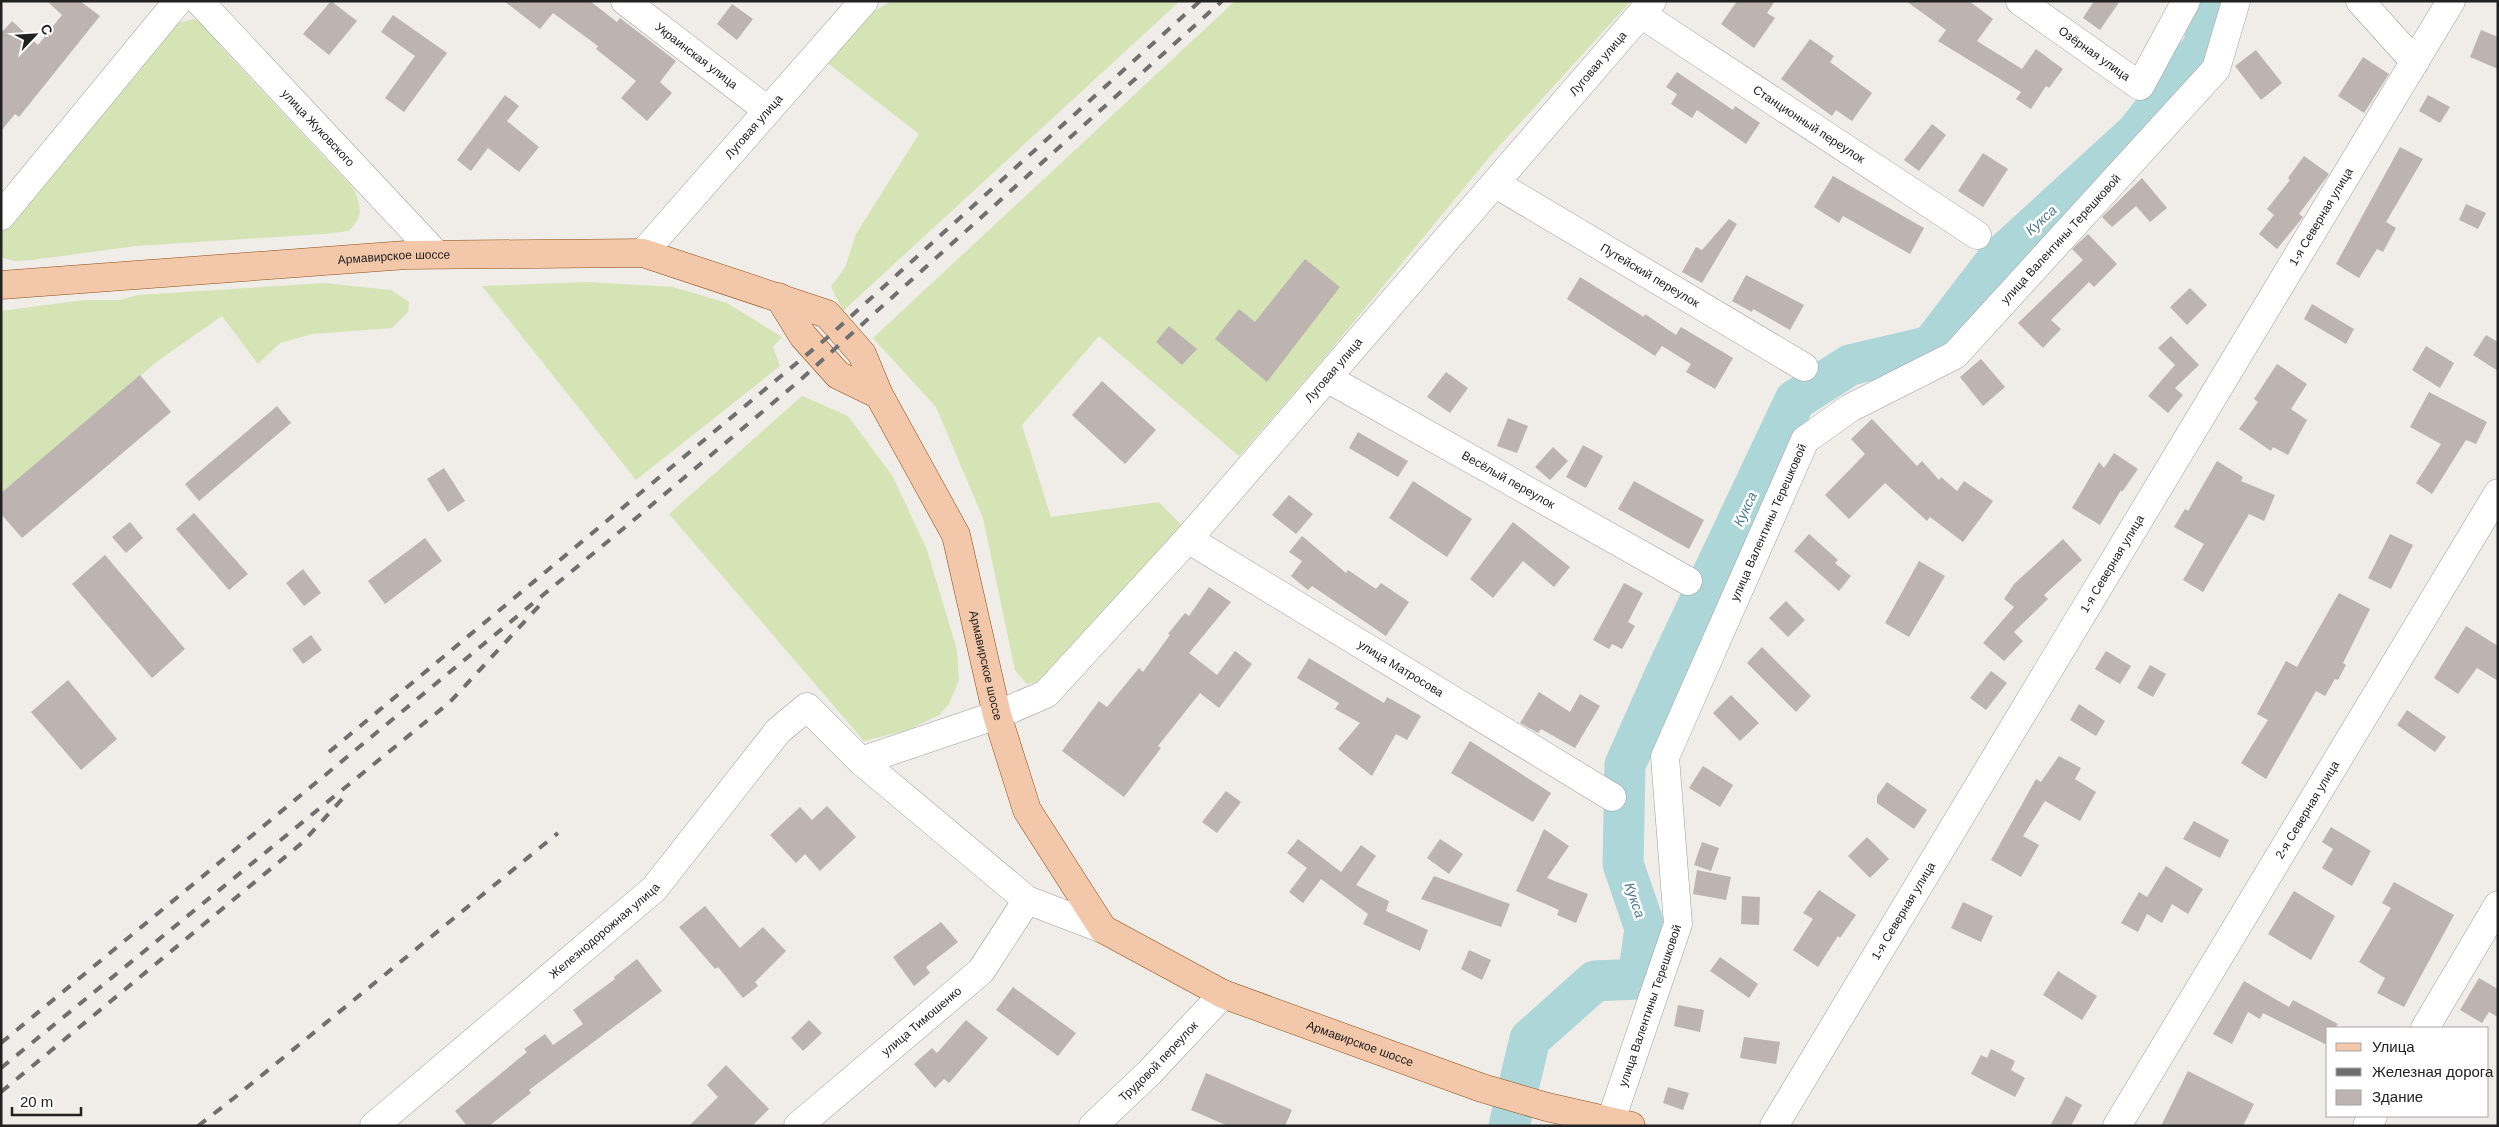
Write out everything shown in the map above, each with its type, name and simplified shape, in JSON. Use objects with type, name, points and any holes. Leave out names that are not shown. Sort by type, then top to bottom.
[{"type":"main road","name":"Армавирское шоссе","points":[[1,285],[436,254],[643,253],[827,314],[862,354],[879,394],[956,535],[997,715],[1027,810],[1103,929],[1223,994],[1482,1088],[1547,1107],[1621,1123]]},
{"type":"street","points":[[1,216],[178,1]]},
{"type":"street","name":"улица Жуковского","points":[[199,1],[436,254]]},
{"type":"street","name":"Украинская улица","points":[[624,1],[767,110]]},
{"type":"street","name":"Луговая улица","points":[[643,253],[864,1]]},
{"type":"street","name":"Озёрная улица","points":[[2020,1],[2140,86],[2186,1]]},
{"type":"street","name":"улица Валентины Терешковой","points":[[1621,1123],[1678,924],[1664,758],[1805,440],[1850,408],[1955,355],[2216,69],[2236,1]]},
{"type":"street","points":[[2360,1],[2415,62]]},
{"type":"street","name":"1-я Северная улица","points":[[1774,1126],[2451,1]]},
{"type":"street","name":"Луговая улица","points":[[861,761],[997,715],[1046,694],[1188,539],[1646,8]]},
{"type":"street","name":"Станционный переулок","points":[[1646,8],[1977,235]]},
{"type":"street","name":"Путейский переулок","points":[[1496,184],[1804,367]]},
{"type":"street","name":"Весёлый переулок","points":[[1327,378],[1688,581]]},
{"type":"street","name":"2-я Северная улица","points":[[2117,1126],[2498,493]]},
{"type":"street","name":"улица Матросова","points":[[1188,539],[1612,797]]},
{"type":"street","name":"Армавирское шоссе","points":[[807,707],[861,761],[1027,900],[1103,929]]},
{"type":"street","name":"Железнодорожная улица","points":[[374,1126],[654,889],[778,730],[807,707]]},
{"type":"street","name":"улица Тимошенко","points":[[798,1126],[981,970],[1027,900]]},
{"type":"street","points":[[2426,1027],[2498,905]]},
{"type":"street","name":"Трудовой переулок","points":[[1093,1126],[1150,1073],[1223,994]]},
{"type":"green space","points":[[891,1],[1180,1],[843,311],[831,286],[845,268],[856,234],[919,134],[825,61],[873,12]]},
{"type":"green space","points":[[1235,1],[1631,1],[1491,155],[1320,363],[1239,456],[1099,336],[1022,425],[1051,517],[1159,502],[1184,528],[1044,680],[1027,684],[1015,670],[983,518],[936,407],[873,338]]},
{"type":"green space","points":[[193,19],[208,24],[221,47],[354,189],[360,211],[354,225],[349,231],[323,234],[136,246],[32,260],[15,261],[3,258],[1,235],[4,227],[175,24]]},
{"type":"green space","points":[[586,282],[673,287],[727,303],[782,337],[773,347],[780,366],[636,480],[482,286]]},
{"type":"green space","points":[[324,283],[391,290],[409,302],[408,312],[392,328],[312,334],[280,343],[258,364],[222,316],[159,360],[1,493],[1,311],[84,300],[120,300],[138,295]]},
{"type":"green space","points":[[802,396],[848,416],[893,477],[927,550],[957,650],[959,680],[949,704],[939,715],[908,730],[864,741],[669,514]]},
{"type":"building","points":[[47,1],[80,1],[100,16],[19,117],[15,114],[1,131],[1,33],[12,21],[38,45],[62,15]]},
{"type":"building","points":[[331,1],[357,21],[329,55],[303,34]]},
{"type":"building","points":[[504,1],[590,1],[617,22],[620,18],[676,61],[660,82],[672,93],[647,121],[621,98],[636,81],[596,49],[598,46],[553,13],[540,29]]},
{"type":"building","points":[[1737,1],[1775,1],[1767,13],[1775,18],[1754,48],[1721,24]]},
{"type":"building","points":[[1906,1],[1969,1],[1993,19],[1977,41],[2022,69],[2036,49],[2063,69],[2049,88],[2046,86],[2031,109],[2016,99],[2021,92],[1938,41],[1946,30]]},
{"type":"building","points":[[2094,1],[2120,1],[2100,30],[2083,18]]},
{"type":"building","points":[[732,4],[753,19],[737,40],[717,24]]},
{"type":"building","points":[[393,15],[447,53],[404,112],[385,98],[415,56],[381,32]]},
{"type":"building","points":[[2481,30],[2498,37],[2498,69],[2470,57]]},
{"type":"building","points":[[1810,39],[1834,56],[1830,62],[1872,93],[1852,121],[1836,110],[1832,116],[1781,79]]},
{"type":"building","points":[[2256,50],[2282,83],[2261,100],[2235,66]]},
{"type":"building","points":[[2363,57],[2389,74],[2364,113],[2338,96]]},
{"type":"building","points":[[1677,72],[1733,110],[1735,106],[1760,123],[1746,144],[1697,110],[1692,118],[1671,104],[1677,94],[1666,87]]},
{"type":"building","points":[[505,95],[519,106],[507,121],[539,147],[519,172],[488,148],[471,171],[457,160]]},
{"type":"building","points":[[2428,95],[2450,107],[2440,123],[2419,111]]},
{"type":"building","points":[[1932,124],[1946,135],[1919,171],[1904,160]]},
{"type":"building","points":[[2400,147],[2423,159],[2386,222],[2396,228],[2383,252],[2377,249],[2359,278],[2336,264]]},
{"type":"building","points":[[1983,153],[2008,169],[1983,207],[1958,191]]},
{"type":"building","points":[[2304,156],[2329,174],[2299,214],[2303,217],[2277,249],[2259,234],[2274,215],[2267,209],[2290,180],[2288,178]]},
{"type":"building","points":[[1833,176],[1924,228],[1910,254],[1843,216],[1839,223],[1814,207]]},
{"type":"building","points":[[2142,178],[2167,208],[2150,222],[2136,206],[2112,227],[2102,217]]},
{"type":"building","points":[[2466,204],[2486,213],[2478,229],[2459,220]]},
{"type":"building","points":[[1729,219],[1737,224],[1702,283],[1682,272],[1696,247],[1702,250]]},
{"type":"building","points":[[2088,234],[2117,264],[2094,287],[2089,282],[2051,320],[2061,329],[2043,348],[2018,323],[2083,260],[2072,249]]},
{"type":"building","points":[[1305,259],[1340,287],[1267,382],[1215,339],[1239,309],[1255,322]]},
{"type":"building","points":[[1746,275],[1804,305],[1790,330],[1753,309],[1752,312],[1732,301]]},
{"type":"building","points":[[1580,277],[1644,317],[1645,314],[1676,335],[1681,327],[1733,358],[1715,389],[1686,372],[1691,364],[1662,346],[1655,356],[1567,299]]},
{"type":"building","points":[[2190,288],[2207,305],[2187,325],[2170,307]]},
{"type":"building","points":[[2312,304],[2354,329],[2346,344],[2304,319]]},
{"type":"building","points":[[1169,326],[1197,349],[1182,365],[1156,342]]},
{"type":"building","points":[[2486,335],[2498,342],[2498,371],[2473,355]]},
{"type":"building","points":[[2171,336],[2199,365],[2175,388],[2183,395],[2168,413],[2148,396],[2175,365],[2158,348]]},
{"type":"building","points":[[2426,346],[2454,363],[2440,388],[2412,370]]},
{"type":"building","points":[[1981,359],[2005,387],[1983,406],[1960,377]]},
{"type":"building","points":[[2277,364],[2307,384],[2291,409],[2307,420],[2288,455],[2273,447],[2271,451],[2239,429],[2258,402],[2254,399]]},
{"type":"building","points":[[1446,372],[1468,388],[1450,413],[1427,397]]},
{"type":"building","points":[[140,375],[171,412],[22,538],[1,514],[1,493]]},
{"type":"building","points":[[1102,381],[1156,430],[1125,464],[1072,415]]},
{"type":"building","points":[[2429,392],[2487,422],[2476,444],[2466,440],[2432,494],[2416,483],[2441,444],[2410,427]]},
{"type":"building","points":[[277,406],[291,423],[199,501],[185,484]]},
{"type":"building","points":[[1508,418],[1528,426],[1517,453],[1497,446]]},
{"type":"building","points":[[1872,419],[1917,466],[1922,461],[1939,480],[1941,477],[1957,491],[1964,481],[1993,501],[1963,542],[1930,517],[1927,521],[1885,483],[1849,519],[1825,495],[1865,454],[1851,439]]},
{"type":"building","points":[[1358,432],[1408,461],[1398,477],[1349,448]]},
{"type":"building","points":[[1583,445],[1603,456],[1586,488],[1566,477]]},
{"type":"building","points":[[1553,447],[1568,461],[1550,480],[1535,467]]},
{"type":"building","points":[[2114,453],[2138,469],[2122,492],[2121,490],[2100,525],[2072,508],[2099,462],[2104,468]]},
{"type":"building","points":[[2217,461],[2243,477],[2241,481],[2275,495],[2264,521],[2249,514],[2203,592],[2183,580],[2204,544],[2174,527],[2185,509],[2188,511]]},
{"type":"building","points":[[444,468],[465,501],[448,512],[427,479]]},
{"type":"building","points":[[1413,481],[1472,519],[1447,557],[1389,518]]},
{"type":"building","points":[[1634,481],[1704,520],[1689,549],[1618,509]]},
{"type":"building","points":[[1289,495],[1313,514],[1296,534],[1272,515]]},
{"type":"building","points":[[194,513],[248,574],[229,590],[176,529]]},
{"type":"building","points":[[130,522],[143,538],[126,553],[112,537]]},
{"type":"building","points":[[1513,522],[1570,567],[1554,587],[1523,561],[1493,598],[1470,579]]},
{"type":"building","points":[[1809,534],[1838,560],[1835,563],[1851,576],[1839,591],[1794,551]]},
{"type":"building","points":[[2390,534],[2413,545],[2391,589],[2368,578]]},
{"type":"building","points":[[1302,536],[1346,573],[1348,570],[1376,589],[1381,583],[1409,602],[1386,636],[1312,586],[1308,590],[1291,576],[1302,561],[1289,552]]},
{"type":"building","points":[[425,538],[442,561],[385,604],[368,581]]},
{"type":"building","points":[[2063,539],[2082,560],[2044,595],[2048,599],[2014,632],[2023,641],[2004,661],[1983,643],[2014,607],[2004,599],[2014,584]]},
{"type":"building","points":[[105,555],[185,649],[152,678],[72,584]]},
{"type":"building","points":[[1919,561],[1945,576],[1909,637],[1885,623]]},
{"type":"building","points":[[303,569],[321,593],[304,606],[286,583]]},
{"type":"building","points":[[1624,583],[1643,593],[1628,622],[1635,626],[1622,649],[1612,644],[1609,649],[1593,640]]},
{"type":"building","points":[[1209,587],[1231,602],[1189,653],[1217,675],[1235,651],[1252,664],[1219,708],[1200,693],[1158,746],[1161,748],[1124,797],[1062,751],[1099,701],[1107,707],[1139,668],[1143,672],[1170,635],[1168,634],[1185,613],[1189,616]]},
{"type":"building","points":[[2339,593],[2370,609],[2343,663],[2346,665],[2338,680],[2335,679],[2325,696],[2316,691],[2266,779],[2241,763],[2268,720],[2257,714],[2286,661],[2297,667]]},
{"type":"building","points":[[1786,601],[1805,620],[1788,637],[1769,618]]},
{"type":"building","points":[[2466,626],[2498,646],[2498,681],[2477,668],[2458,694],[2434,678]]},
{"type":"building","points":[[311,635],[322,650],[303,664],[292,649]]},
{"type":"building","points":[[1762,647],[1811,696],[1796,712],[1747,663]]},
{"type":"building","points":[[2106,651],[2131,666],[2120,684],[2095,669]]},
{"type":"building","points":[[1309,658],[1384,703],[1387,697],[1421,716],[1407,740],[1396,734],[1372,776],[1338,749],[1360,723],[1335,709],[1339,703],[1297,678]]},
{"type":"building","points":[[2150,665],[2166,674],[2153,697],[2137,688]]},
{"type":"building","points":[[1991,671],[2007,683],[1986,710],[1970,698]]},
{"type":"building","points":[[68,680],[117,739],[81,770],[31,712]]},
{"type":"building","points":[[1539,692],[1570,712],[1580,694],[1600,706],[1575,748],[1541,729],[1538,733],[1520,723]]},
{"type":"building","points":[[1731,695],[1759,723],[1740,741],[1713,713]]},
{"type":"building","points":[[2079,704],[2105,721],[2096,736],[2070,720]]},
{"type":"building","points":[[2407,710],[2446,737],[2435,752],[2397,725]]},
{"type":"building","points":[[1470,741],[1551,793],[1533,822],[1451,773]]},
{"type":"building","points":[[2059,756],[2081,768],[2075,779],[2096,792],[2080,821],[2045,801],[2023,836],[2039,845],[2021,877],[1991,860],[2036,779],[2041,782]]},
{"type":"building","points":[[1703,766],[1733,785],[1720,807],[1689,788]]},
{"type":"building","points":[[1887,782],[1927,810],[1914,829],[1877,803],[1877,796]]},
{"type":"building","points":[[1226,791],[1241,802],[1217,833],[1202,822]]},
{"type":"building","points":[[827,806],[856,837],[820,871],[805,854],[796,863],[770,835],[800,807],[812,820]]},
{"type":"building","points":[[2194,821],[2229,840],[2220,858],[2183,839]]},
{"type":"building","points":[[2331,827],[2371,851],[2352,886],[2322,868],[2333,849],[2322,842]]},
{"type":"building","points":[[1544,829],[1569,846],[1547,878],[1588,894],[1576,923],[1557,915],[1559,910],[1516,891]]},
{"type":"building","points":[[1867,837],[1889,859],[1870,878],[1848,856]]},
{"type":"building","points":[[1298,839],[1341,872],[1361,845],[1376,856],[1356,885],[1389,901],[1386,911],[1428,930],[1420,951],[1363,924],[1368,914],[1321,879],[1303,903],[1289,892],[1307,868],[1287,853]]},
{"type":"building","points":[[1440,839],[1463,854],[1449,874],[1427,858]]},
{"type":"building","points":[[1702,842],[1719,848],[1711,871],[1694,865]]},
{"type":"building","points":[[2166,866],[2203,889],[2188,914],[2172,904],[2162,923],[2147,914],[2138,932],[2121,923],[2139,892],[2147,897]]},
{"type":"building","points":[[1697,870],[1731,877],[1726,900],[1693,894]]},
{"type":"building","points":[[1434,876],[1510,904],[1501,927],[1421,899]]},
{"type":"building","points":[[2394,882],[2454,915],[2404,1007],[2377,993],[2385,978],[2359,962],[2391,908],[2382,903]]},
{"type":"building","points":[[1819,890],[1856,915],[1840,938],[1838,936],[1818,967],[1793,950],[1813,919],[1803,913]]},
{"type":"building","points":[[2294,891],[2335,916],[2311,960],[2268,934]]},
{"type":"building","points":[[1742,896],[1760,897],[1759,925],[1741,924]]},
{"type":"building","points":[[1963,902],[1993,916],[1981,942],[1951,928]]},
{"type":"building","points":[[705,906],[740,948],[763,927],[786,951],[755,982],[758,986],[743,998],[718,967],[715,969],[679,927]]},
{"type":"building","points":[[941,922],[958,942],[926,967],[930,973],[914,986],[893,957]]},
{"type":"building","points":[[1469,950],[1491,960],[1482,980],[1461,969]]},
{"type":"building","points":[[1720,957],[1758,984],[1749,998],[1710,971]]},
{"type":"building","points":[[637,959],[662,991],[529,1090],[531,1093],[489,1126],[467,1126],[455,1111],[527,1052],[524,1049],[545,1034],[553,1045],[583,1024],[573,1010],[615,979],[614,977]]},
{"type":"building","points":[[2058,971],[2097,996],[2082,1020],[2043,995]]},
{"type":"building","points":[[2479,978],[2498,989],[2498,1017],[2489,1012],[2482,1023],[2460,1010]]},
{"type":"building","points":[[2244,981],[2289,1007],[2293,1000],[2338,1024],[2336,1027],[2326,1027],[2325,1044],[2263,1013],[2260,1019],[2248,1012],[2232,1044],[2213,1034]]},
{"type":"building","points":[[1013,987],[1076,1033],[1058,1056],[996,1010]]},
{"type":"building","points":[[1678,1005],[1704,1010],[1700,1032],[1674,1026]]},
{"type":"building","points":[[809,1020],[822,1033],[803,1051],[791,1038]]},
{"type":"building","points":[[966,1020],[988,1038],[949,1083],[944,1079],[935,1088],[914,1064],[932,1048],[937,1053]]},
{"type":"building","points":[[1744,1037],[1780,1042],[1776,1064],[1740,1058]]},
{"type":"building","points":[[1991,1049],[2015,1061],[2011,1070],[2025,1078],[2015,1097],[1971,1074],[1981,1055],[1987,1058]]},
{"type":"building","points":[[726,1065],[769,1109],[752,1126],[689,1126],[718,1097],[707,1085]]},
{"type":"building","points":[[2188,1071],[2254,1104],[2243,1126],[2161,1126]]},
{"type":"building","points":[[1206,1073],[1292,1110],[1285,1126],[1228,1126],[1191,1110]]},
{"type":"building","points":[[1668,1087],[1689,1093],[1683,1110],[1663,1103]]},
{"type":"building","points":[[2066,1096],[2082,1105],[2071,1126],[2050,1126]]},
{"type":"waterway","name":"Кукса","points":[[1509,1126],[1530,1039],[1595,981],[1638,979],[1645,928],[1623,864],[1625,765],[1664,677],[1795,400],[1850,365],[1931,346],[1996,261],[2136,133],[2203,47],[2214,1]]},
{"type":"railway","points":[[329,752],[828,337],[1200,1]]},
{"type":"railway","points":[[1,1043],[799,381],[1222,1]]},
{"type":"railway","points":[[1,1068],[450,702],[539,606]]},
{"type":"railway","points":[[1,1092],[302,843],[344,797]]},
{"type":"railway","points":[[198,1126],[558,833]]}]
